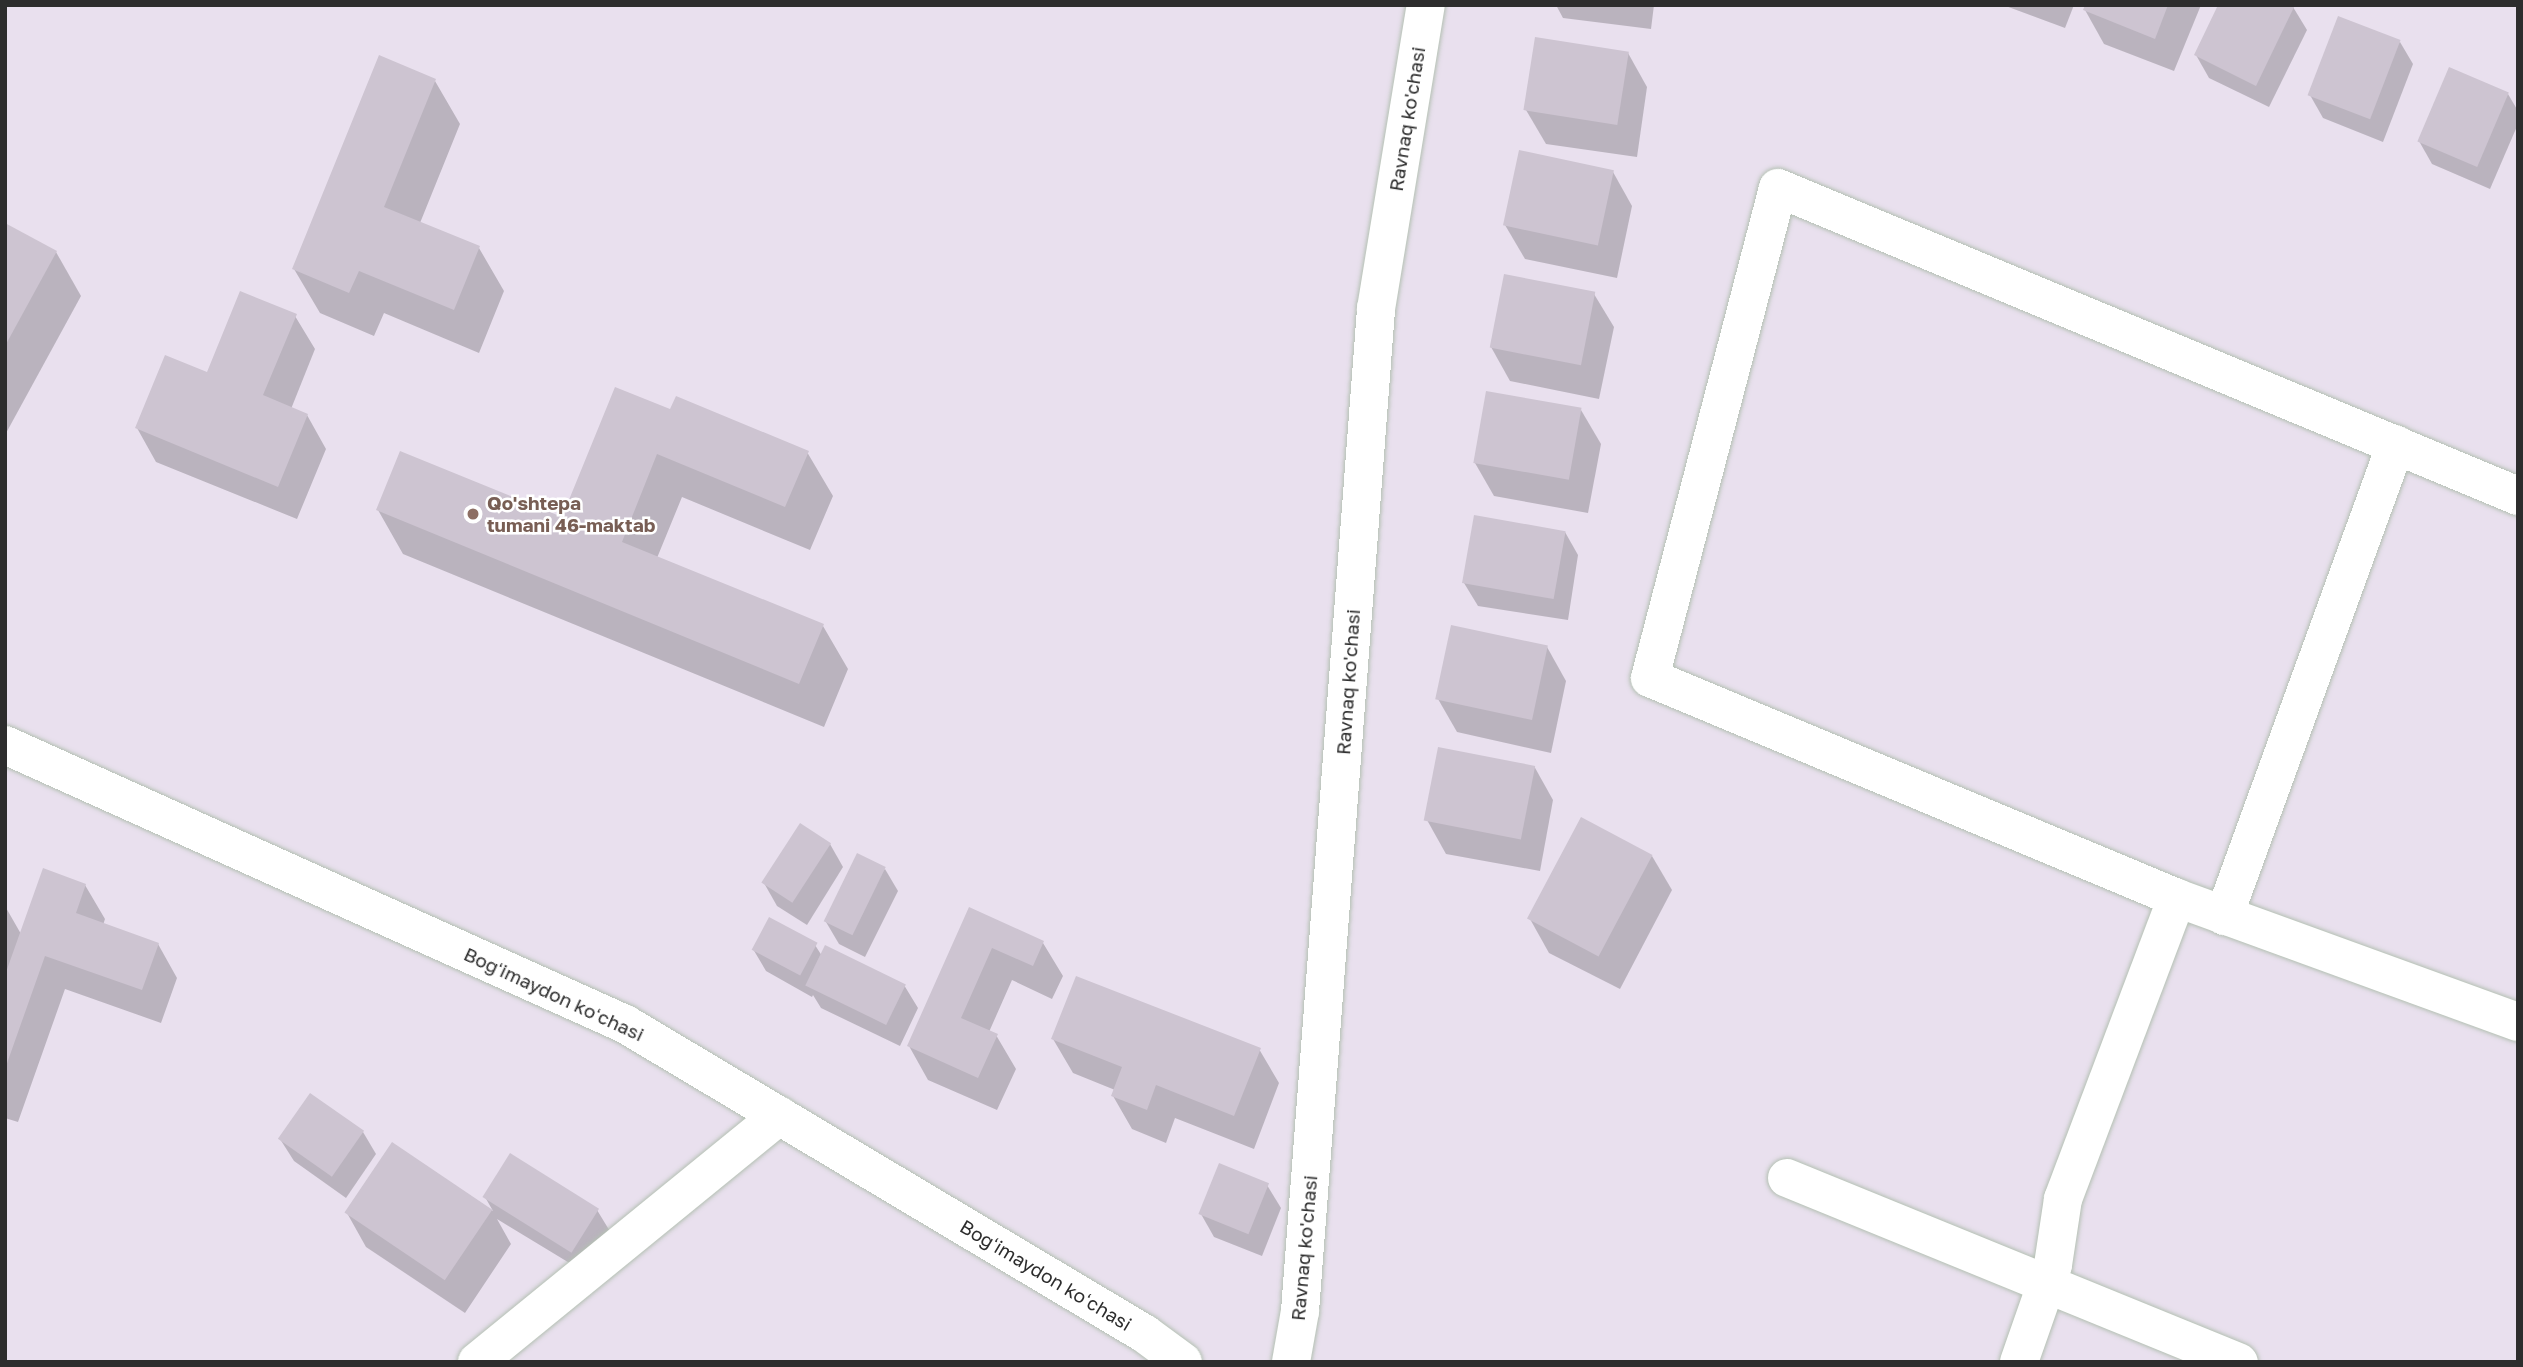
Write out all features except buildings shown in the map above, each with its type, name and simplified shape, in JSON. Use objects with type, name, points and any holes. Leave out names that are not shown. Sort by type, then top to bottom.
[{"type":"street","name":"Ravnaq ko'chasi","points":[[1291,1362],[1300,1311],[1376,309],[1426,5]]},
{"type":"street","points":[[2518,496],[1778,188],[1650,678],[2177,898],[2518,1022]]},
{"type":"street","points":[[2224,916],[2396,444]]},
{"type":"street","name":"Bogʻimaydon koʻchasi","points":[[5,745],[625,1024],[1145,1334],[1183,1362]]},
{"type":"street","points":[[2019,1362],[2053,1265],[2063,1199],[2177,898]]},
{"type":"street","points":[[477,1362],[779,1116]]},
{"type":"street","points":[[1787,1178],[2239,1362]]},
{"type":"place","name":"Qo'shtepa tumani 46-maktab","points":[[473,514]]}]
